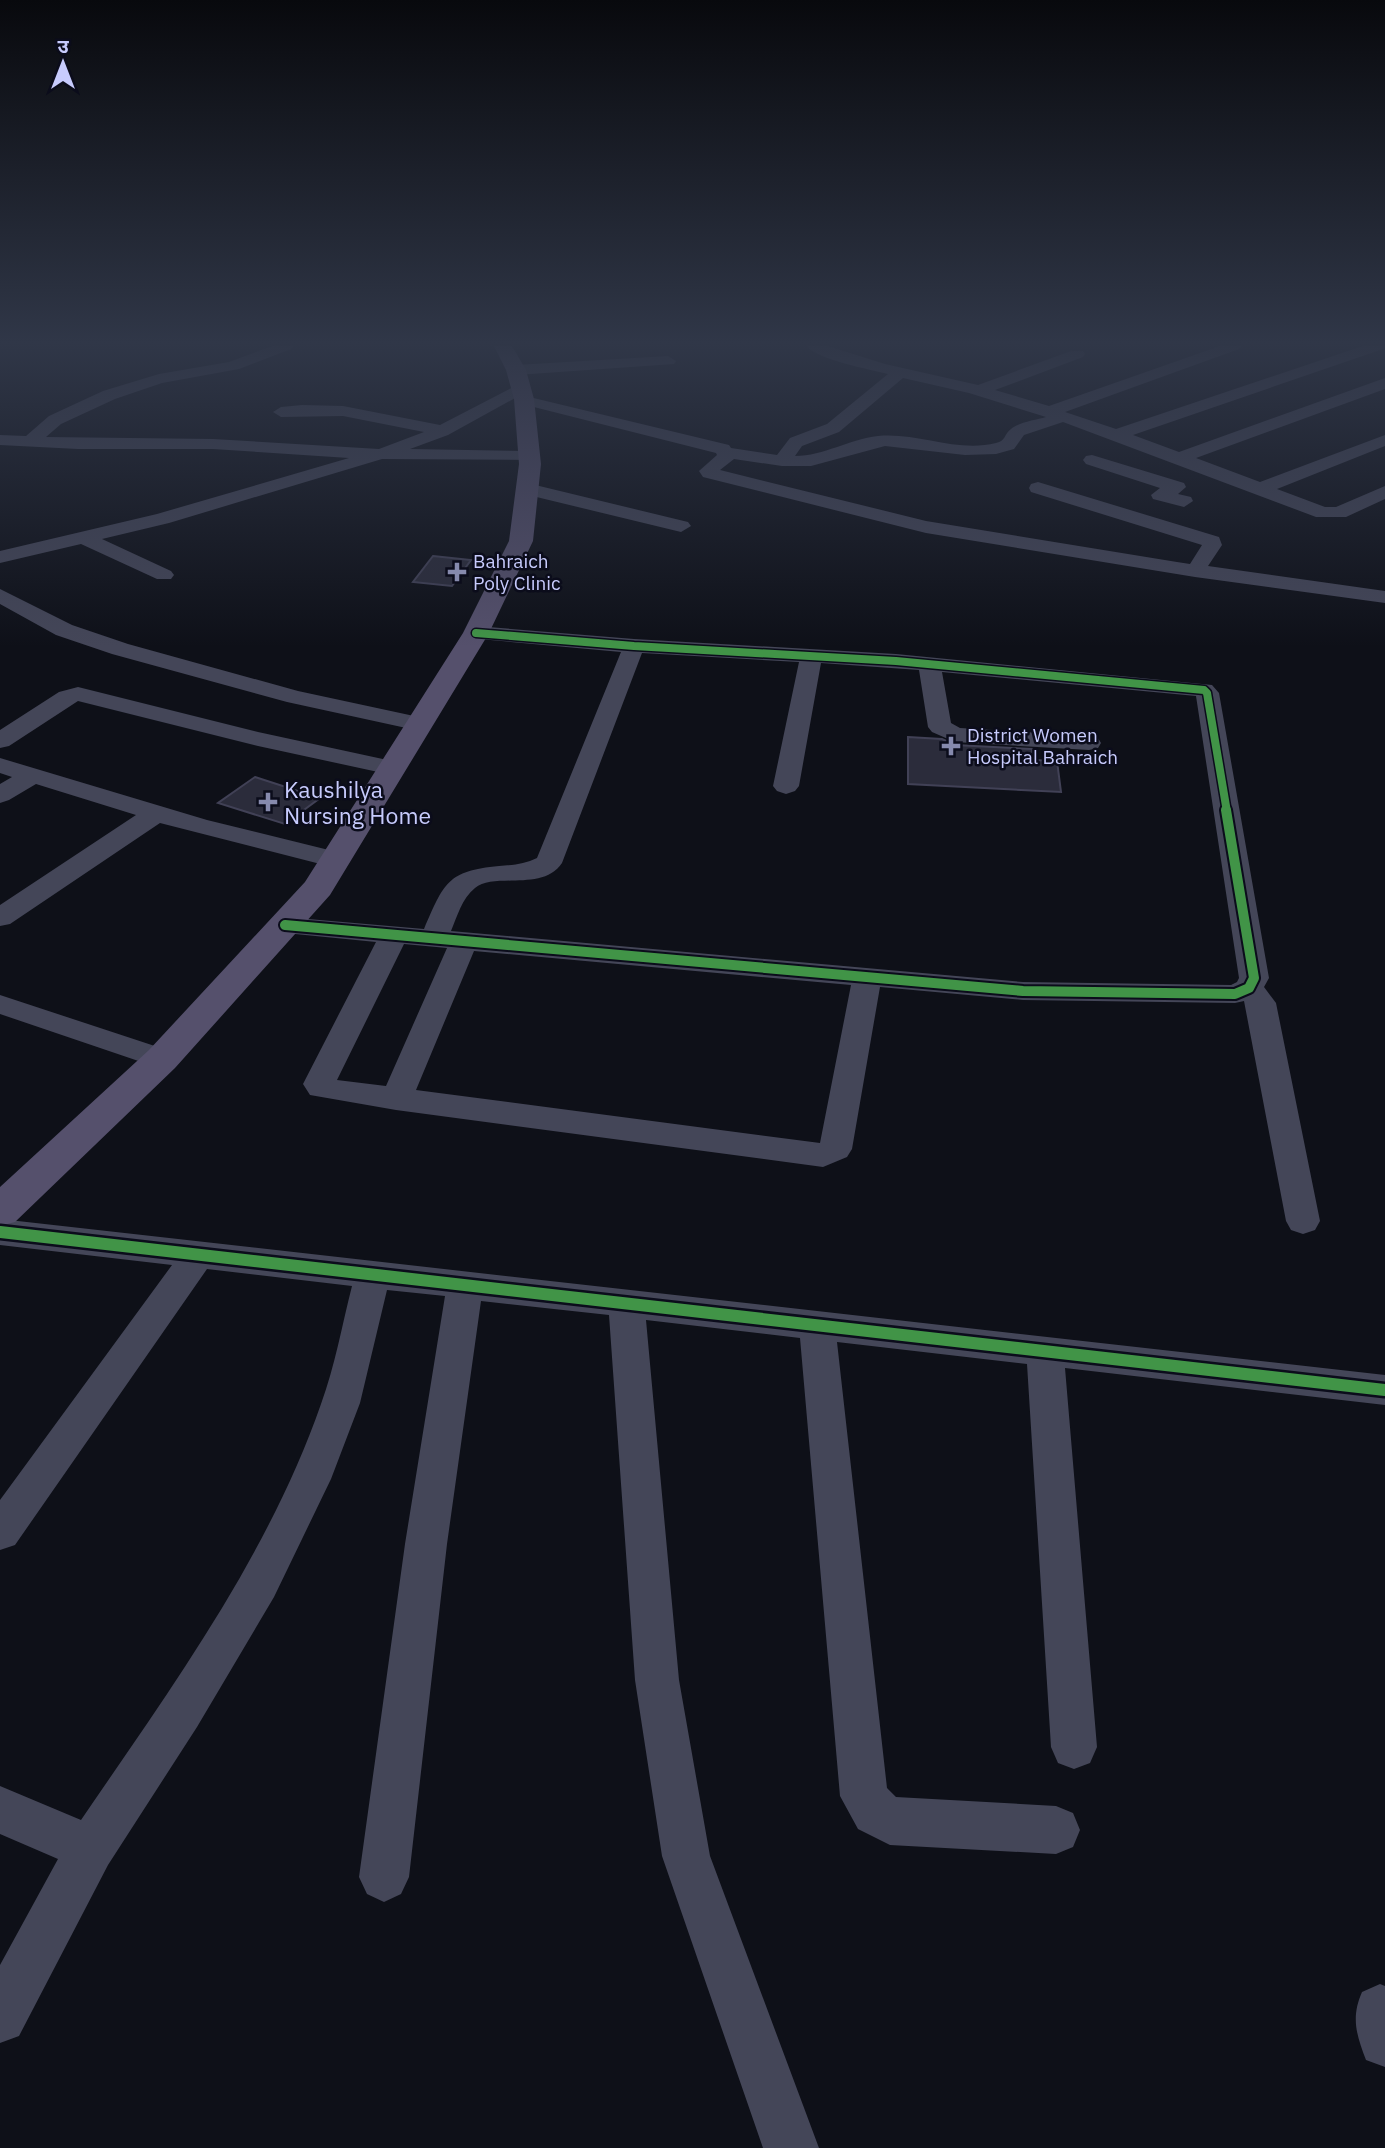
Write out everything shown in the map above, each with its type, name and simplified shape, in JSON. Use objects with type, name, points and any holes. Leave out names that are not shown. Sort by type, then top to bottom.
[{"type":"main road","points":[[0,1211],[162,1059],[318,888],[476,633],[521,541],[527,489],[527,446]]},
{"type":"street","points":[[251,446],[381,454],[529,456]]},
{"type":"street","points":[[0,557],[162,519],[401,446]]},
{"type":"street","points":[[715,446],[727,453],[782,461],[810,461],[861,446]]},
{"type":"street","points":[[782,461],[793,446]]},
{"type":"street","points":[[927,446],[948,449],[1001,446]]},
{"type":"street","points":[[1146,446],[1332,514],[1385,492]]},
{"type":"street","points":[[1178,458],[1210,446]]},
{"type":"street","points":[[1260,489],[1369,446]]},
{"type":"street","points":[[727,453],[709,473],[926,527],[1195,571],[1385,597]]},
{"type":"street","points":[[1092,460],[1177,487],[1160,495],[1190,498],[1145,520]]},
{"type":"street","points":[[1038,488],[1212,541],[1195,571]]},
{"type":"street","points":[[527,489],[681,526]]},
{"type":"street","points":[[84,538],[164,575]]},
{"type":"street","points":[[0,594],[64,630],[120,649],[295,697],[419,724]]},
{"type":"street","points":[[0,617],[21,606]]},
{"type":"street","points":[[285,925],[1023,991],[1235,994],[1249,988],[1254,978],[1207,693],[1199,688],[929,664],[634,646],[476,633]]},
{"type":"street","points":[[396,1099],[449,939],[458,888],[473,877],[533,871],[549,863],[634,646]]},
{"type":"street","points":[[786,786],[811,656]]},
{"type":"street","points":[[929,664],[943,732],[1089,743]]},
{"type":"street","points":[[0,741],[67,697],[78,694],[258,739],[392,768]]},
{"type":"street","points":[[0,765],[198,827],[336,860]]},
{"type":"street","points":[[0,794],[33,775]]},
{"type":"street","points":[[0,918],[157,813]]},
{"type":"street","points":[[394,935],[318,1084],[327,1090],[823,1155],[835,1149],[867,977]]},
{"type":"street","points":[[1249,988],[1261,1003],[1303,1221]]},
{"type":"street","points":[[0,1004],[162,1059]]},
{"type":"street","points":[[0,1232],[1385,1390]]},
{"type":"street","points":[[0,1532],[198,1255]]},
{"type":"street","points":[[0,2017],[91,1848],[181,1712],[252,1595],[305,1490],[341,1403],[373,1275]]},
{"type":"street","points":[[383,1877],[424,1558],[465,1285]]},
{"type":"street","points":[[626,1304],[657,1680],[686,1856],[791,2148]]},
{"type":"street","points":[[817,1325],[864,1796],[875,1812],[890,1821],[1056,1830]]},
{"type":"street","points":[[1045,1351],[1073,1747]]},
{"type":"street","points":[[0,1810],[91,1848]]},
{"type":"building","points":[[433,556],[471,560],[452,586],[413,582]]},
{"type":"building","points":[[908,737],[942,739],[955,745],[1032,749],[1033,760],[1057,761],[1061,792],[908,784]]},
{"type":"building","points":[[255,777],[320,798],[285,824],[218,803]]},
{"type":"cycle path","points":[[285,925],[1023,991],[1235,994],[1249,988],[1254,978],[1207,693],[1204,690],[896,661],[634,646],[476,633]]},
{"type":"cycle path","points":[[0,1232],[1385,1390]]},
{"type":"place","name":"Bahraich Poly Clinic","points":[[457,572]]},
{"type":"place","name":"District Women Hospital Bahraich","points":[[951,746]]},
{"type":"place","name":"Kaushilya Nursing Home","points":[[268,802]]}]
